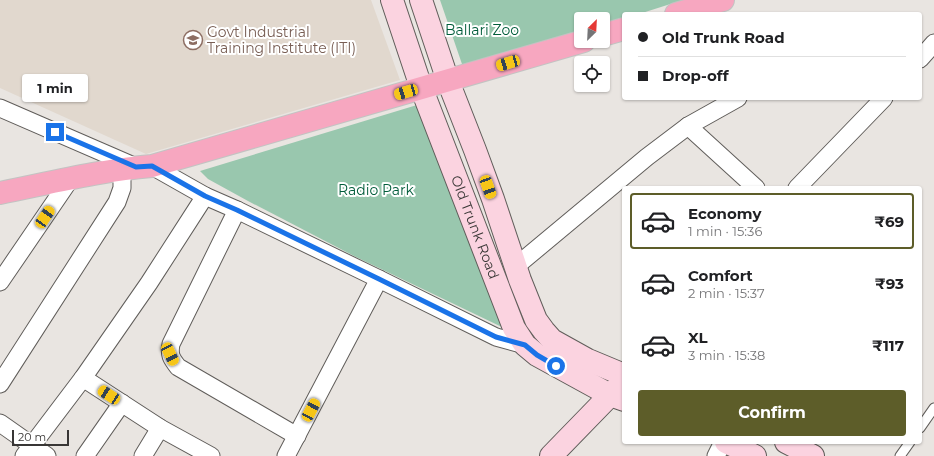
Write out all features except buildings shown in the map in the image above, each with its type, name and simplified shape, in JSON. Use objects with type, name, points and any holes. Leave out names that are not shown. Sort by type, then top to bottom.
[{"type":"main road","points":[[683,12],[723,0]]},
{"type":"main road","points":[[610,33],[622,30]]},
{"type":"main road","points":[[0,193],[72,178],[137,168],[448,81],[574,44]]},
{"type":"street","name":"Old Trunk Road","points":[[392,0],[421,88],[514,328],[525,345],[537,355],[619,392]]},
{"type":"street","points":[[421,0],[448,81],[475,150],[528,302],[536,320],[552,340],[588,360],[622,374]]},
{"type":"street","points":[[922,57],[934,43]]},
{"type":"street","points":[[516,267],[647,157],[688,126],[734,100]]},
{"type":"street","points":[[799,186],[882,100]]},
{"type":"street","points":[[0,108],[237,210],[496,337],[525,345]]},
{"type":"street","points":[[688,126],[754,186]]},
{"type":"street","points":[[0,384],[117,202],[122,188],[137,168]]},
{"type":"street","points":[[0,282],[72,178]]},
{"type":"street","points":[[28,451],[83,378],[149,283],[205,196]]},
{"type":"street","points":[[237,210],[171,344],[170,354],[178,367],[297,436]]},
{"type":"street","points":[[286,456],[379,279]]},
{"type":"street","points":[[83,378],[160,428],[211,456]]},
{"type":"street","points":[[551,456],[619,392]]},
{"type":"street","points":[[85,456],[122,404]]},
{"type":"street","points":[[0,423],[28,451],[46,456]]},
{"type":"street","points":[[143,456],[160,428]]},
{"type":"street","points":[[716,456],[723,444]]},
{"type":"street","points":[[728,444],[755,456]]},
{"type":"street","points":[[790,444],[813,456]]},
{"type":"lane","points":[[922,425],[934,408]]},
{"type":"lane","points":[[900,456],[909,444]]},
{"type":"shaded area","name":"Govt Industrial Training Institute (ITI)","points":[[0,0],[371,0],[400,80],[146,154],[0,88]]},
{"type":"green space","name":"Ballari Zoo","points":[[440,0],[683,0],[645,12],[622,12],[622,19],[610,23],[610,12],[574,12],[574,34],[463,67]]},
{"type":"green space","name":"Radio Park","points":[[417,105],[506,329],[356,257],[208,179],[200,171]]},
{"type":"place","name":"Govt Industrial Training Institute (ITI)","points":[[193,40]]},
{"type":"route","points":[[55,132],[136,167],[152,166],[205,196],[237,210],[496,337],[525,345],[537,355],[556,366]]}]
